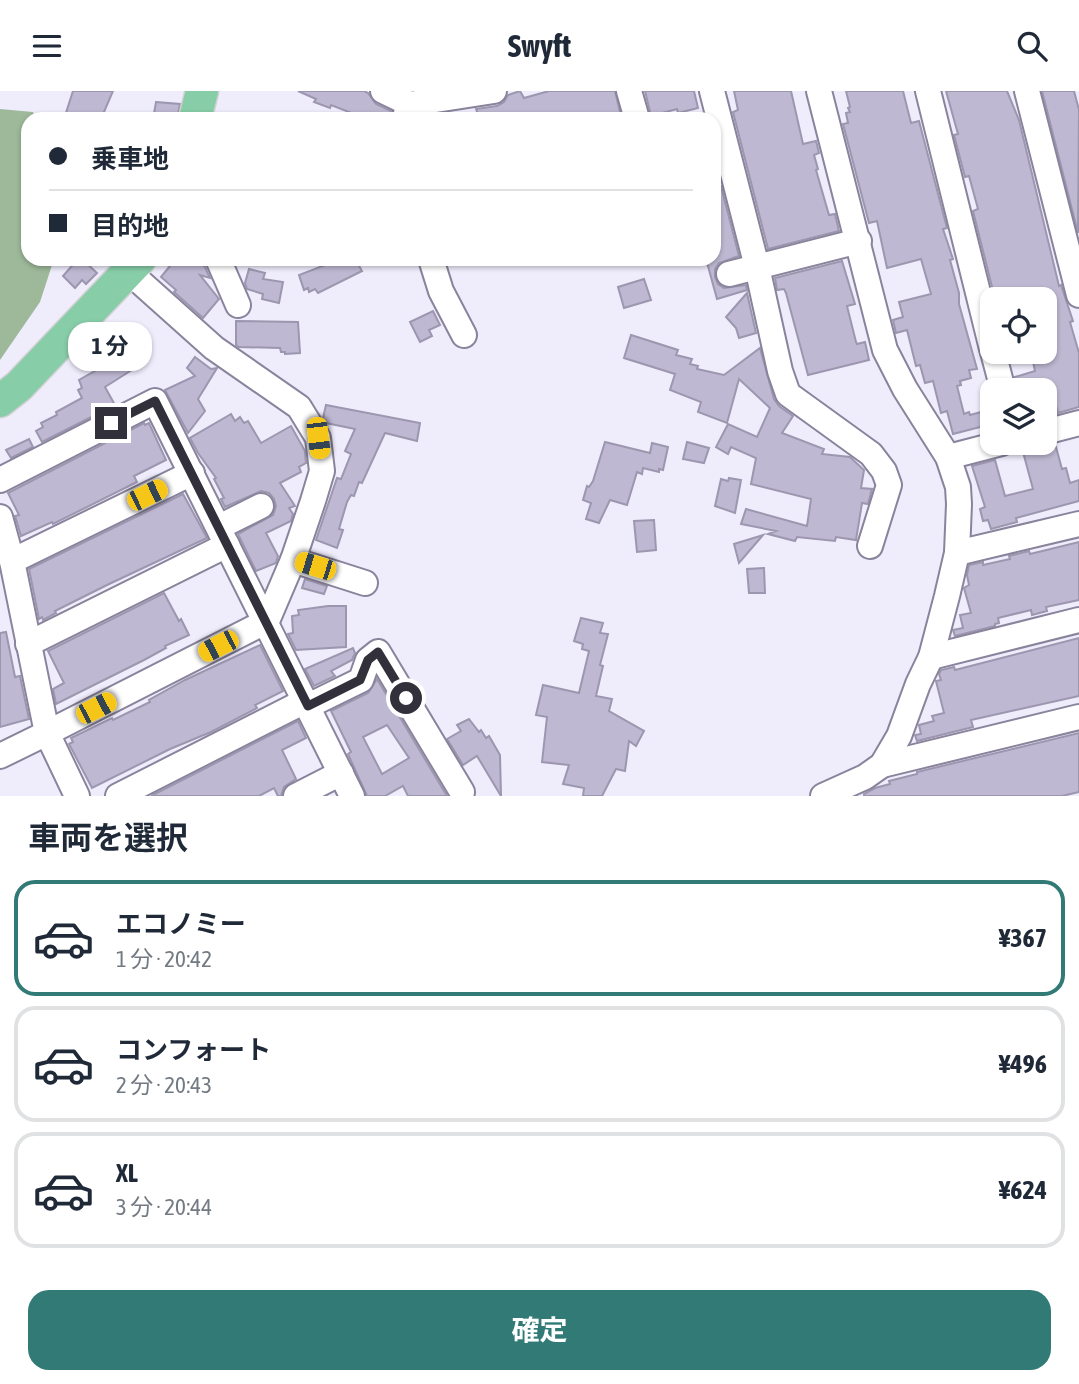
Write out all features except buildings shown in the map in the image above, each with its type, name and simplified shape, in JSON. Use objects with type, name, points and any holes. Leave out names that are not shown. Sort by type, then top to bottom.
[{"type":"main road","points":[[197,112],[202,91]]},
{"type":"main road","points":[[0,401],[19,386],[71,317],[135,266]]},
{"type":"street","points":[[383,91],[407,111],[494,91]]},
{"type":"street","points":[[629,91],[635,112]]},
{"type":"street","points":[[712,91],[717,112]]},
{"type":"street","points":[[819,91],[885,349],[905,389],[948,457],[958,487],[957,553],[931,657],[899,736],[882,765]]},
{"type":"street","points":[[928,91],[980,298]]},
{"type":"street","points":[[1027,91],[1079,295]]},
{"type":"street","points":[[721,126],[780,371],[788,394],[871,454],[884,471],[889,485],[870,546]]},
{"type":"street","points":[[729,274],[859,241]]},
{"type":"street","points":[[0,756],[267,621],[293,559],[322,471],[318,438],[299,407],[214,348],[135,266]]},
{"type":"street","points":[[221,266],[238,305]]},
{"type":"street","points":[[433,266],[441,291],[464,335]]},
{"type":"street","points":[[0,479],[155,401],[352,796]]},
{"type":"street","points":[[1057,429],[1079,423]]},
{"type":"street","points":[[948,457],[980,449]]},
{"type":"street","points":[[12,561],[192,473]]},
{"type":"street","points":[[28,644],[223,536],[261,506]]},
{"type":"street","points":[[0,517],[12,561],[47,733],[77,796]]},
{"type":"street","points":[[957,553],[1079,524]]},
{"type":"street","points":[[293,559],[365,583]]},
{"type":"street","points":[[931,657],[1079,620]]},
{"type":"street","points":[[118,796],[307,703],[360,680],[368,660],[378,652],[462,792]]},
{"type":"street","points":[[823,796],[865,777],[882,765],[1079,717]]},
{"type":"street","points":[[296,796],[341,773]]},
{"type":"green space","points":[[0,109],[33,112],[21,112],[21,266],[52,266],[40,302],[0,360]]},
{"type":"route","points":[[111,423],[155,401],[308,706],[360,680],[368,660],[378,652],[406,698]]}]
